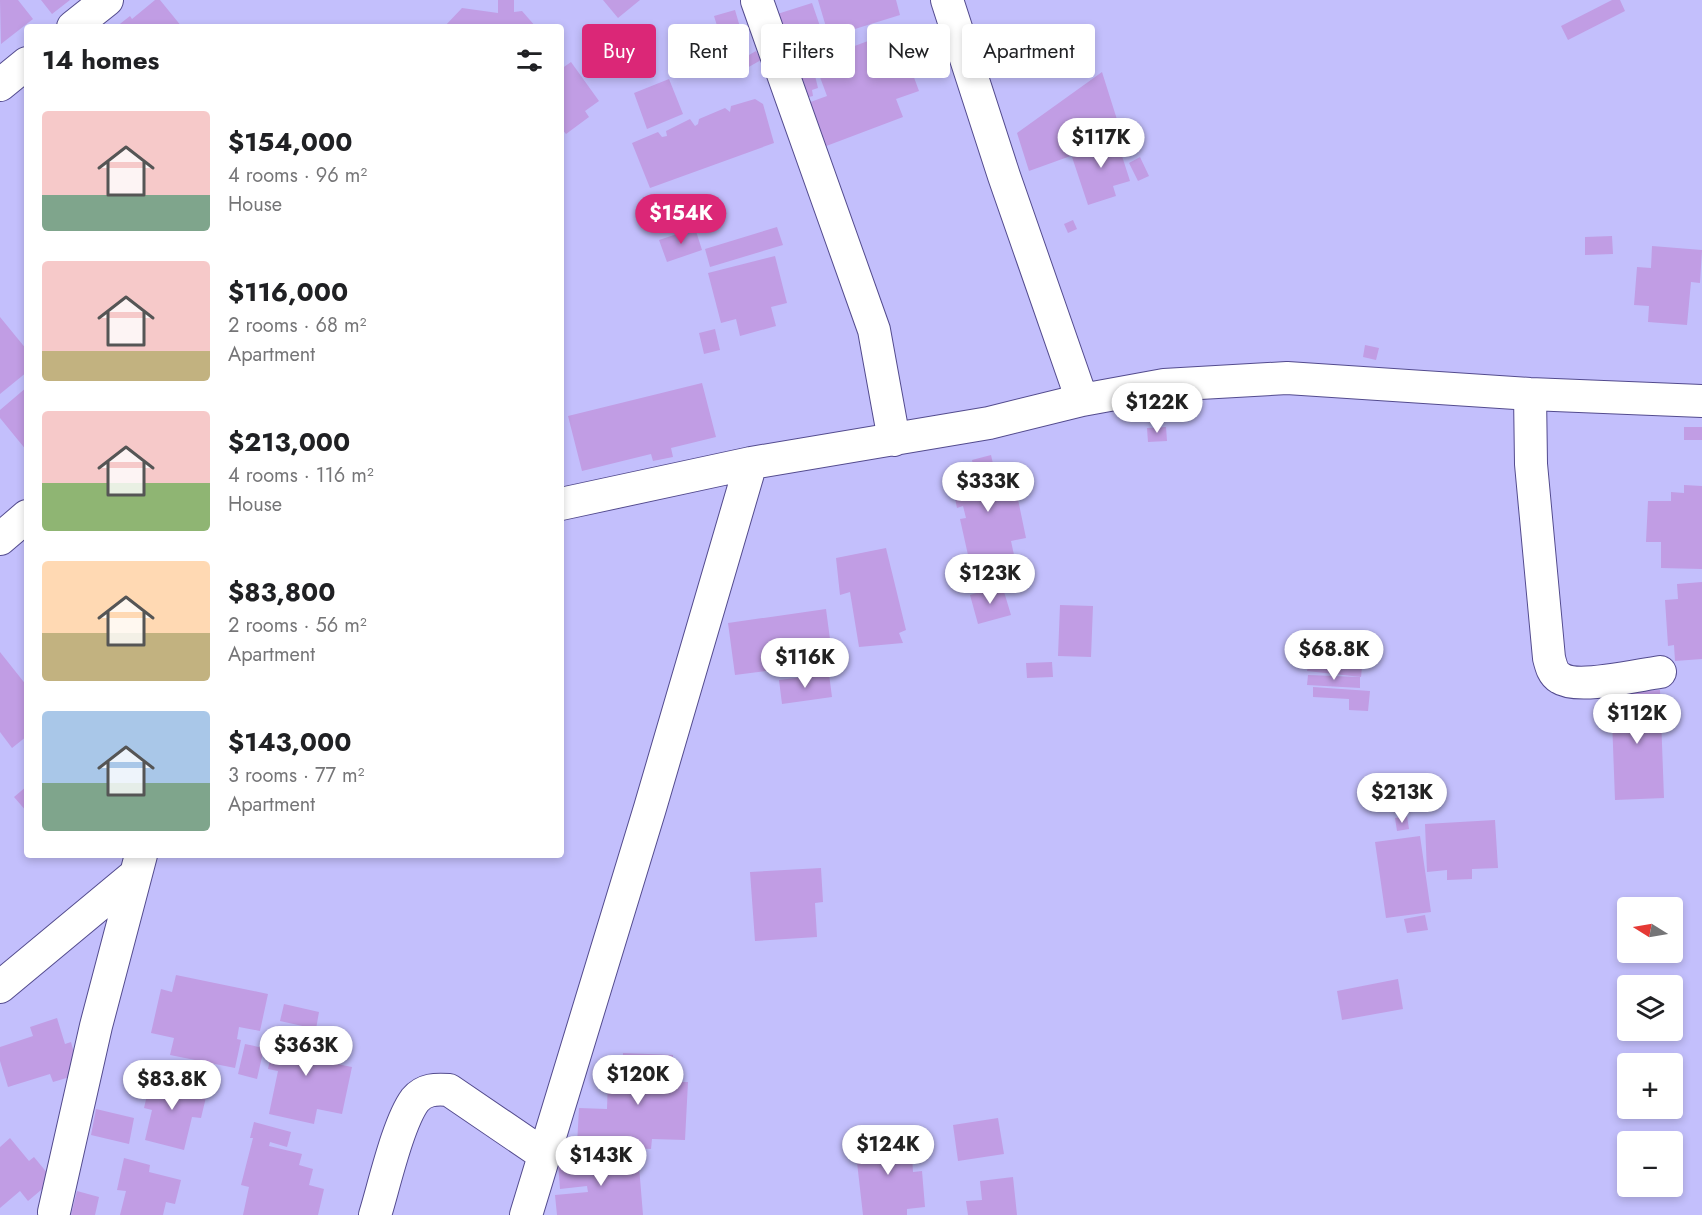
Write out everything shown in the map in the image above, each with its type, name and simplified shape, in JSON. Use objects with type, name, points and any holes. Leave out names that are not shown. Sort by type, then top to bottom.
[{"type":"street","points":[[77,24],[107,0]]},
{"type":"street","points":[[947,0],[1082,400]]},
{"type":"street","points":[[757,1],[874,330],[894,440]]},
{"type":"street","points":[[0,85],[24,65]]},
{"type":"street","points":[[564,503],[751,464],[989,423],[1082,400],[1164,385],[1287,378],[1530,394],[1702,401]]},
{"type":"street","points":[[1530,394],[1531,464],[1549,658],[1553,670],[1558,678],[1576,684],[1660,672]]},
{"type":"street","points":[[526,1215],[650,808],[751,464]]},
{"type":"street","points":[[0,538],[24,518]]},
{"type":"street","points":[[0,987],[138,864]]},
{"type":"street","points":[[54,1212],[96,1026],[138,864]]},
{"type":"street","points":[[375,1215],[405,1118],[416,1099],[435,1088],[449,1090],[543,1154]]},
{"type":"building","points":[[0,0],[18,0],[33,19],[1,44]]},
{"type":"building","points":[[41,0],[70,0],[52,14]]},
{"type":"building","points":[[155,0],[160,0],[180,24],[120,24],[130,16],[132,19]]},
{"type":"building","points":[[498,0],[514,0],[514,12],[522,11],[533,24],[447,24],[462,8],[498,13]]},
{"type":"building","points":[[603,0],[640,0],[618,18]]},
{"type":"building","points":[[818,0],[896,0],[900,15],[855,29],[855,24],[825,24]]},
{"type":"building","points":[[1612,0],[1620,0],[1625,11],[1568,40],[1561,26]]},
{"type":"building","points":[[812,3],[819,24],[774,24],[771,16]]},
{"type":"building","points":[[735,10],[739,24],[716,24],[714,16]]},
{"type":"building","points":[[867,41],[867,78],[914,78],[919,91],[896,99],[903,117],[821,148],[805,104],[827,96],[820,78],[855,78],[855,46]]},
{"type":"building","points":[[756,51],[761,60],[749,67],[749,55]]},
{"type":"building","points":[[571,62],[599,101],[585,111],[589,117],[566,134],[564,132],[564,67]]},
{"type":"building","points":[[1102,72],[1120,129],[1086,141],[1088,147],[1079,149],[1079,153],[1029,171],[1017,133]]},
{"type":"building","points":[[792,78],[816,78],[818,88],[812,90],[813,96],[797,100]]},
{"type":"building","points":[[669,79],[683,114],[647,129],[634,93]]},
{"type":"building","points":[[755,99],[763,104],[774,143],[650,188],[632,143],[658,132],[662,137],[667,136],[666,131],[690,119],[695,126],[699,119],[725,108],[730,112],[731,106]]},
{"type":"building","points":[[1115,134],[1130,181],[1113,186],[1116,196],[1088,205],[1072,157],[1090,151],[1088,143]]},
{"type":"building","points":[[1140,157],[1149,176],[1138,181],[1129,163]]},
{"type":"building","points":[[1073,220],[1077,229],[1068,233],[1064,224]]},
{"type":"building","points":[[777,227],[783,245],[710,267],[705,249]]},
{"type":"building","points":[[695,228],[702,250],[667,262],[659,240]]},
{"type":"building","points":[[1612,236],[1613,254],[1585,255],[1585,237]]},
{"type":"building","points":[[1652,246],[1702,250],[1700,283],[1691,282],[1687,325],[1648,322],[1649,306],[1634,305],[1637,267],[1651,268]]},
{"type":"building","points":[[775,256],[787,303],[771,307],[776,326],[740,336],[736,319],[721,323],[708,273]]},
{"type":"building","points":[[0,317],[24,346],[24,374],[0,394]]},
{"type":"building","points":[[715,329],[720,350],[704,354],[699,333]]},
{"type":"building","points":[[1365,345],[1379,348],[1376,360],[1363,357]]},
{"type":"building","points":[[702,383],[716,437],[671,448],[673,457],[653,461],[651,454],[582,471],[568,416]]},
{"type":"building","points":[[24,390],[24,447],[0,418],[0,410]]},
{"type":"building","points":[[1166,427],[1167,441],[1148,442],[1147,428]]},
{"type":"building","points":[[1684,427],[1702,427],[1702,440],[1684,440]]},
{"type":"building","points":[[991,455],[994,468],[1000,466],[1004,487],[1015,485],[1026,538],[1011,541],[1014,555],[1006,557],[1008,565],[986,570],[984,562],[973,564],[971,554],[968,555],[960,519],[966,518],[963,506],[957,508],[950,474],[974,469],[972,460]]},
{"type":"building","points":[[1684,485],[1702,486],[1702,569],[1661,568],[1661,542],[1646,542],[1648,501],[1671,501],[1671,492],[1684,493]]},
{"type":"building","points":[[886,548],[906,630],[899,633],[903,643],[859,647],[850,592],[840,595],[836,558]]},
{"type":"building","points":[[1702,582],[1702,659],[1675,661],[1674,645],[1668,646],[1665,600],[1678,599],[1677,584]]},
{"type":"building","points":[[1002,585],[1011,615],[978,624],[970,595]]},
{"type":"building","points":[[1060,605],[1093,606],[1091,657],[1058,656]]},
{"type":"building","points":[[826,609],[833,662],[735,675],[728,623]]},
{"type":"building","points":[[1315,646],[1366,653],[1364,664],[1314,657]]},
{"type":"building","points":[[0,652],[24,682],[24,738],[12,748],[0,732]]},
{"type":"building","points":[[1052,662],[1053,677],[1027,678],[1026,663]]},
{"type":"building","points":[[1309,662],[1362,667],[1361,677],[1307,671]]},
{"type":"building","points":[[829,674],[832,697],[782,704],[779,680]]},
{"type":"building","points":[[1308,675],[1360,677],[1360,688],[1307,685]]},
{"type":"building","points":[[1313,687],[1370,691],[1368,711],[1349,710],[1349,699],[1313,697]]},
{"type":"building","points":[[1660,690],[1664,798],[1615,800],[1611,692]]},
{"type":"building","points":[[24,789],[24,809],[14,797]]},
{"type":"building","points":[[1407,816],[1409,829],[1397,831],[1395,818]]},
{"type":"building","points":[[1495,820],[1498,868],[1472,869],[1472,879],[1447,880],[1447,870],[1427,872],[1425,824]]},
{"type":"building","points":[[1420,836],[1431,912],[1386,918],[1375,842]]},
{"type":"building","points":[[821,868],[823,902],[815,903],[817,937],[755,941],[750,872]]},
{"type":"building","points":[[1425,915],[1428,930],[1407,933],[1404,919]]},
{"type":"building","points":[[176,975],[268,994],[260,1031],[239,1027],[237,1039],[241,1040],[235,1068],[170,1055],[174,1038],[151,1033],[161,989],[172,992]]},
{"type":"building","points":[[1398,979],[1403,1009],[1342,1020],[1337,991]]},
{"type":"building","points":[[284,1004],[319,1012],[316,1029],[280,1021]]},
{"type":"building","points":[[57,1018],[65,1044],[71,1042],[80,1074],[53,1082],[50,1074],[8,1087],[0,1061],[0,1047],[33,1036],[30,1027]]},
{"type":"building","points":[[277,1026],[316,1034],[314,1042],[340,1048],[337,1064],[352,1067],[342,1114],[317,1109],[314,1124],[269,1114],[278,1071],[268,1069]]},
{"type":"building","points":[[245,1044],[264,1048],[257,1079],[238,1074]]},
{"type":"building","points":[[623,1053],[673,1055],[672,1082],[688,1082],[685,1140],[652,1139],[651,1149],[577,1145],[579,1108],[607,1109],[608,1076],[622,1076]]},
{"type":"building","points":[[152,1074],[181,1081],[180,1087],[207,1093],[201,1118],[192,1117],[184,1150],[145,1140],[152,1110],[144,1108]]},
{"type":"building","points":[[96,1109],[134,1118],[129,1144],[91,1135]]},
{"type":"building","points":[[998,1118],[1004,1154],[958,1161],[953,1125]]},
{"type":"building","points":[[254,1122],[291,1132],[287,1147],[270,1142],[269,1146],[302,1154],[299,1165],[313,1169],[309,1185],[324,1189],[318,1215],[243,1215],[249,1187],[241,1185],[253,1138],[250,1138]]},
{"type":"building","points":[[893,1133],[894,1141],[911,1139],[913,1172],[922,1171],[925,1207],[907,1209],[907,1215],[863,1215],[854,1136]]},
{"type":"building","points":[[10,1138],[29,1161],[34,1157],[53,1180],[28,1201],[20,1191],[0,1208],[0,1147]]},
{"type":"building","points":[[638,1154],[643,1215],[557,1215],[555,1195],[588,1192],[587,1186],[560,1189],[558,1162]]},
{"type":"building","points":[[124,1158],[150,1165],[149,1172],[181,1180],[175,1204],[166,1202],[163,1215],[120,1215],[126,1191],[117,1190]]},
{"type":"building","points":[[1013,1177],[1017,1215],[968,1215],[966,1201],[982,1200],[980,1181]]},
{"type":"building","points":[[77,1191],[99,1197],[95,1215],[71,1215]]}]
